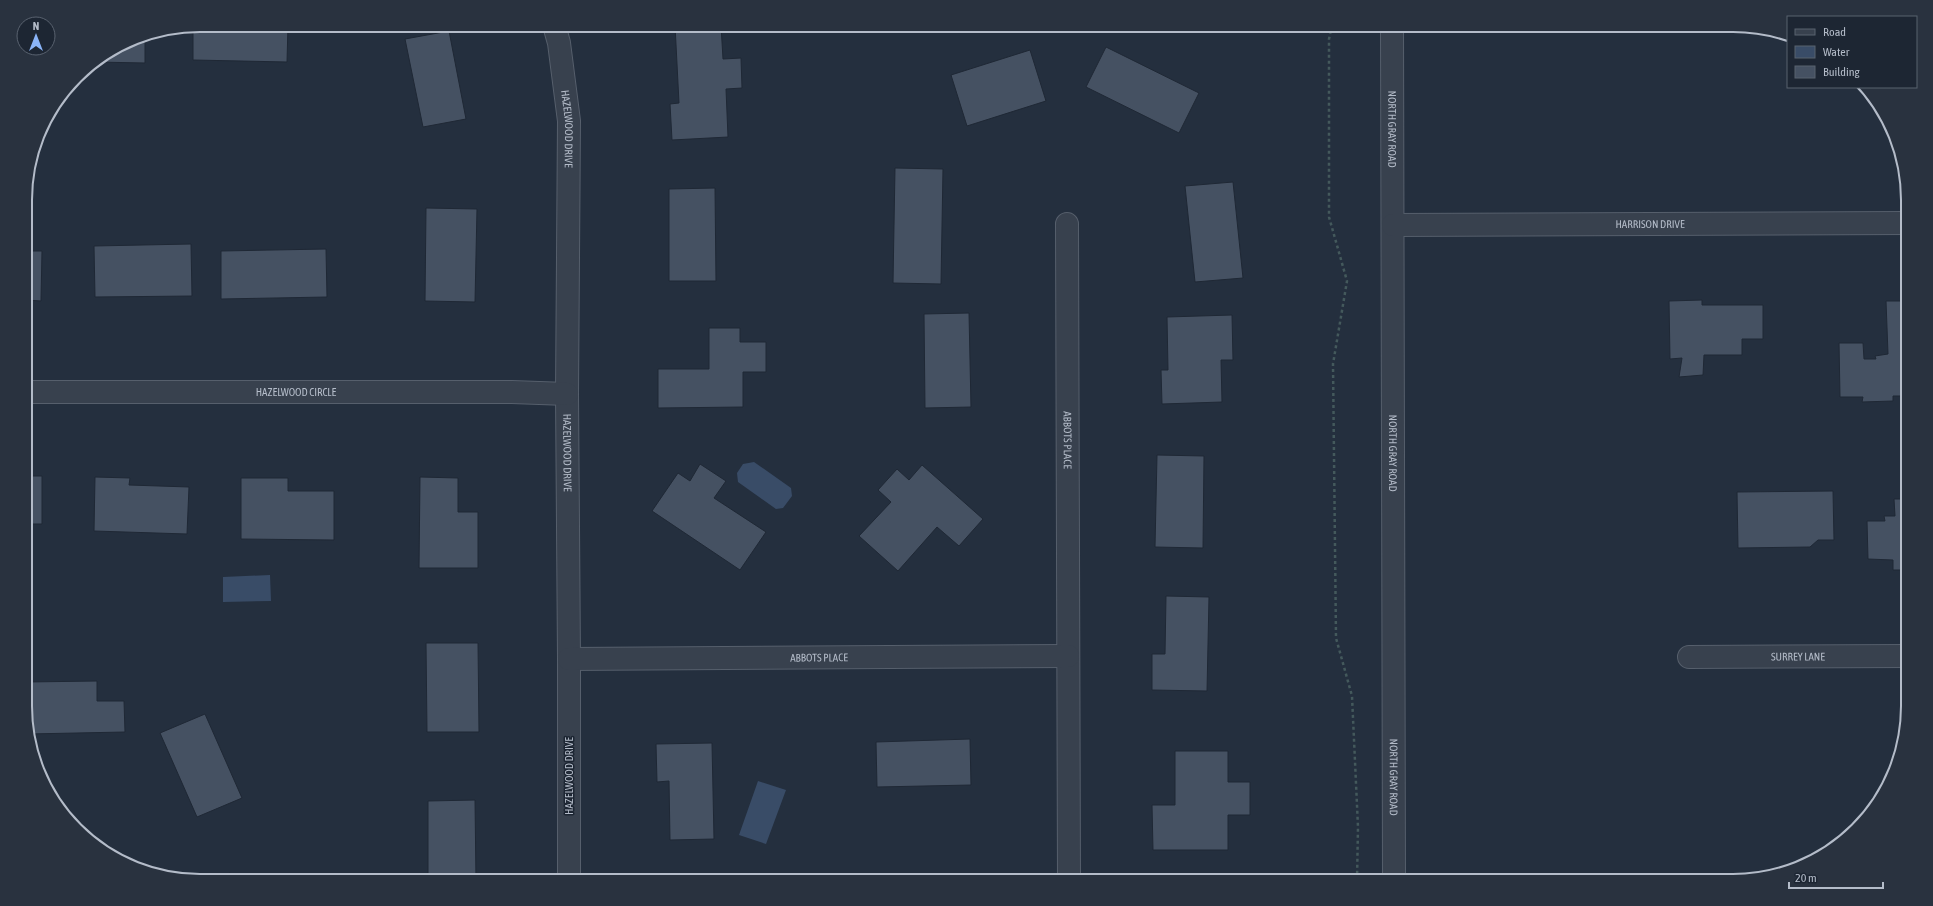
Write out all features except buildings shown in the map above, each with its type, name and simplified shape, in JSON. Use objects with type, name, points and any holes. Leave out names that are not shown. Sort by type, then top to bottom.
[{"type":"street","name":"HAZELWOOD DRIVE","points":[[556,32],[559,43],[569,121],[567,394],[569,874]]},
{"type":"street","name":"NORTH GRAY ROAD","points":[[1392,32],[1394,874]]},
{"type":"street","name":"HARRISON DRIVE","points":[[1393,225],[1901,223]]},
{"type":"street","name":"ABBOTS PLACE","points":[[1067,224],[1069,874]]},
{"type":"street","name":"HAZELWOOD CIRCLE","points":[[32,392],[512,392],[567,394]]},
{"type":"street","name":"ABBOTS PLACE","points":[[569,660],[1068,656]]},
{"type":"street","name":"SURREY LANE","points":[[1689,657],[1901,656]]},
{"type":"path","points":[[1330,32],[1328,39],[1329,217],[1347,281],[1333,364],[1336,638],[1352,696],[1358,827],[1357,874]]},
{"type":"water","points":[[754,462],[791,488],[792,496],[783,508],[776,509],[738,482],[737,473],[743,464]]},
{"type":"water","points":[[270,575],[271,601],[223,602],[223,577]]},
{"type":"water","points":[[758,781],[786,790],[766,844],[739,835]]}]
